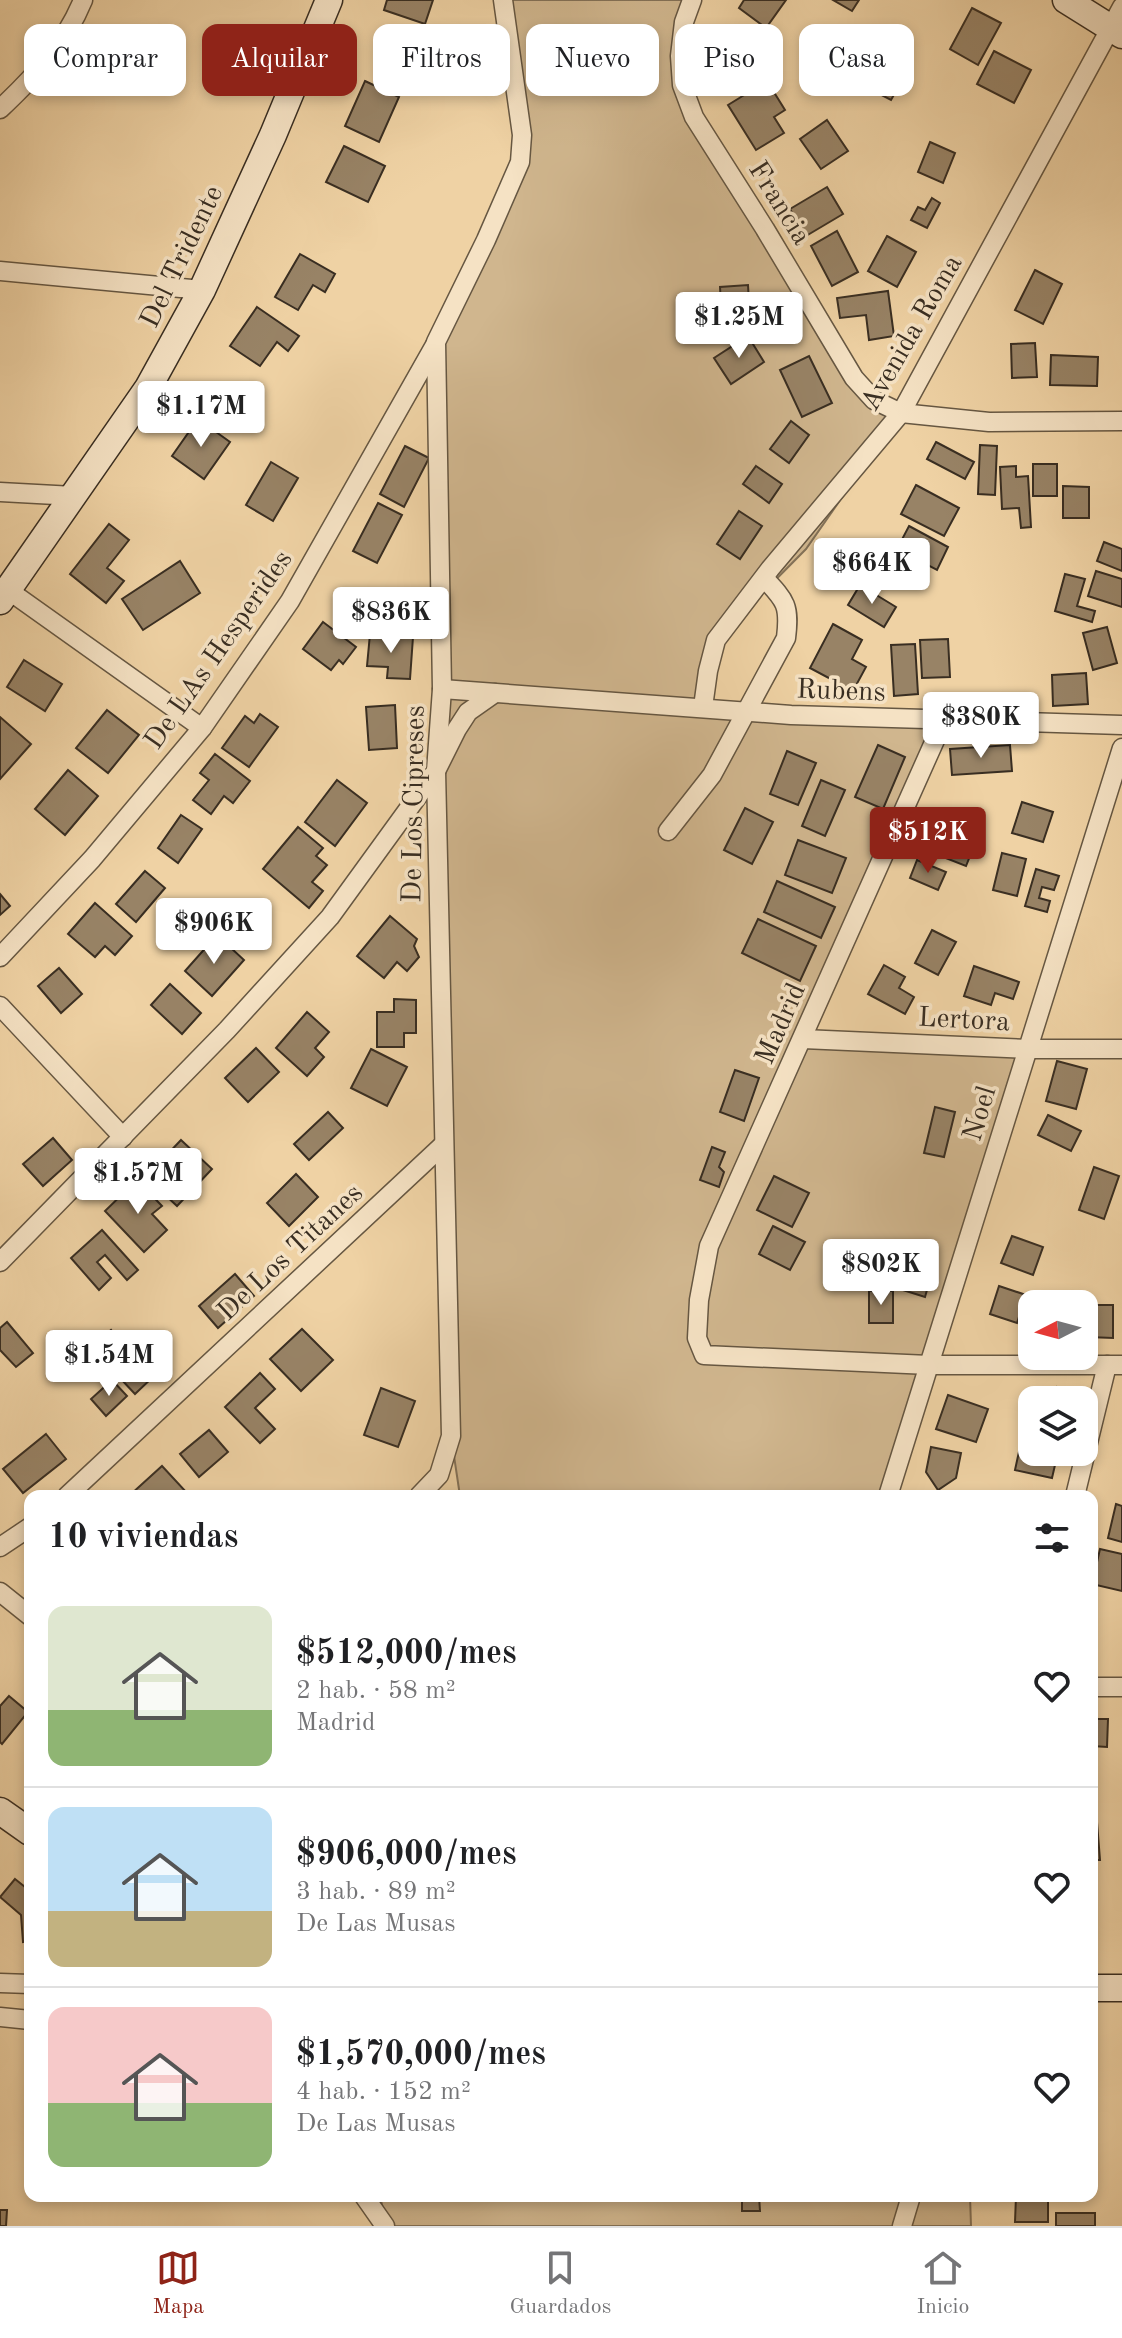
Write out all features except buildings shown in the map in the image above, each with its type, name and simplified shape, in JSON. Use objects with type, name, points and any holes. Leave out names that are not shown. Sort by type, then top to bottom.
[{"type":"main road","name":"Del Tridente","points":[[4,595],[148,388],[202,290],[273,135],[329,0]]},
{"type":"main road","points":[[1066,0],[1118,24]]},
{"type":"main road","points":[[0,1795],[24,1811]]},
{"type":"main road","points":[[0,1811],[24,1828]]},
{"type":"main road","points":[[1098,1988],[1122,1988]]},
{"type":"street","points":[[0,109],[32,80],[56,50],[83,0]]},
{"type":"street","name":"De Los Cipreses","points":[[425,1490],[439,1475],[451,1436],[436,771],[442,689],[436,342],[520,162],[522,135],[503,0]]},
{"type":"street","name":"Francia","points":[[692,0],[684,22],[680,56],[682,85],[694,117],[854,378],[874,400],[901,413],[989,422],[1122,421]]},
{"type":"street","name":"Avenida Roma","points":[[703,707],[716,640],[901,413],[1118,24]]},
{"type":"street","points":[[0,271],[202,290]]},
{"type":"street","name":"De LAs Hesperides","points":[[0,957],[92,859],[202,728],[290,601],[436,342]]},
{"type":"street","points":[[0,492],[74,496]]},
{"type":"street","points":[[668,831],[712,775],[786,638],[789,616],[785,600],[764,578]]},
{"type":"street","points":[[4,595],[202,728]]},
{"type":"street","name":"Rubens","points":[[442,689],[746,711],[1122,725]]},
{"type":"street","points":[[0,1262],[227,1030],[330,917],[436,771],[468,712],[495,693]]},
{"type":"street","name":"Madrid","points":[[929,1365],[704,1355],[697,1338],[699,1300],[709,1246],[944,720]]},
{"type":"street","name":"Noel","points":[[890,1490],[1122,748]]},
{"type":"street","points":[[0,1006],[123,1137]]},
{"type":"street","name":"Lertora","points":[[803,1039],[1028,1049],[1122,1049]]},
{"type":"street","name":"De Los Titanes","points":[[73,1490],[443,1145]]},
{"type":"street","points":[[929,1365],[1115,1365],[1077,1490]]},
{"type":"street","points":[[0,1547],[24,1531]]},
{"type":"street","points":[[0,1592],[24,1611]]},
{"type":"street","points":[[1098,1687],[1122,1687]]},
{"type":"street","points":[[0,1983],[24,1984]]},
{"type":"street","points":[[0,2017],[24,2019]]},
{"type":"street","points":[[368,2202],[386,2226]]},
{"type":"street","points":[[378,2202],[386,2226]]},
{"type":"street","points":[[902,2226],[909,2202]]},
{"type":"shaded area","points":[[503,0],[692,0],[689,24],[675,24],[675,96],[688,96],[854,378],[901,413],[806,549],[716,640],[703,707],[944,720],[804,1038],[1028,1049],[892,1490],[459,1490],[451,1436],[436,342],[520,162],[510,67],[510,24],[506,24]]},
{"type":"shaded area","points":[[368,2202],[378,2202],[386,2222],[381,2202],[970,2202],[971,2226],[385,2226]]}]
